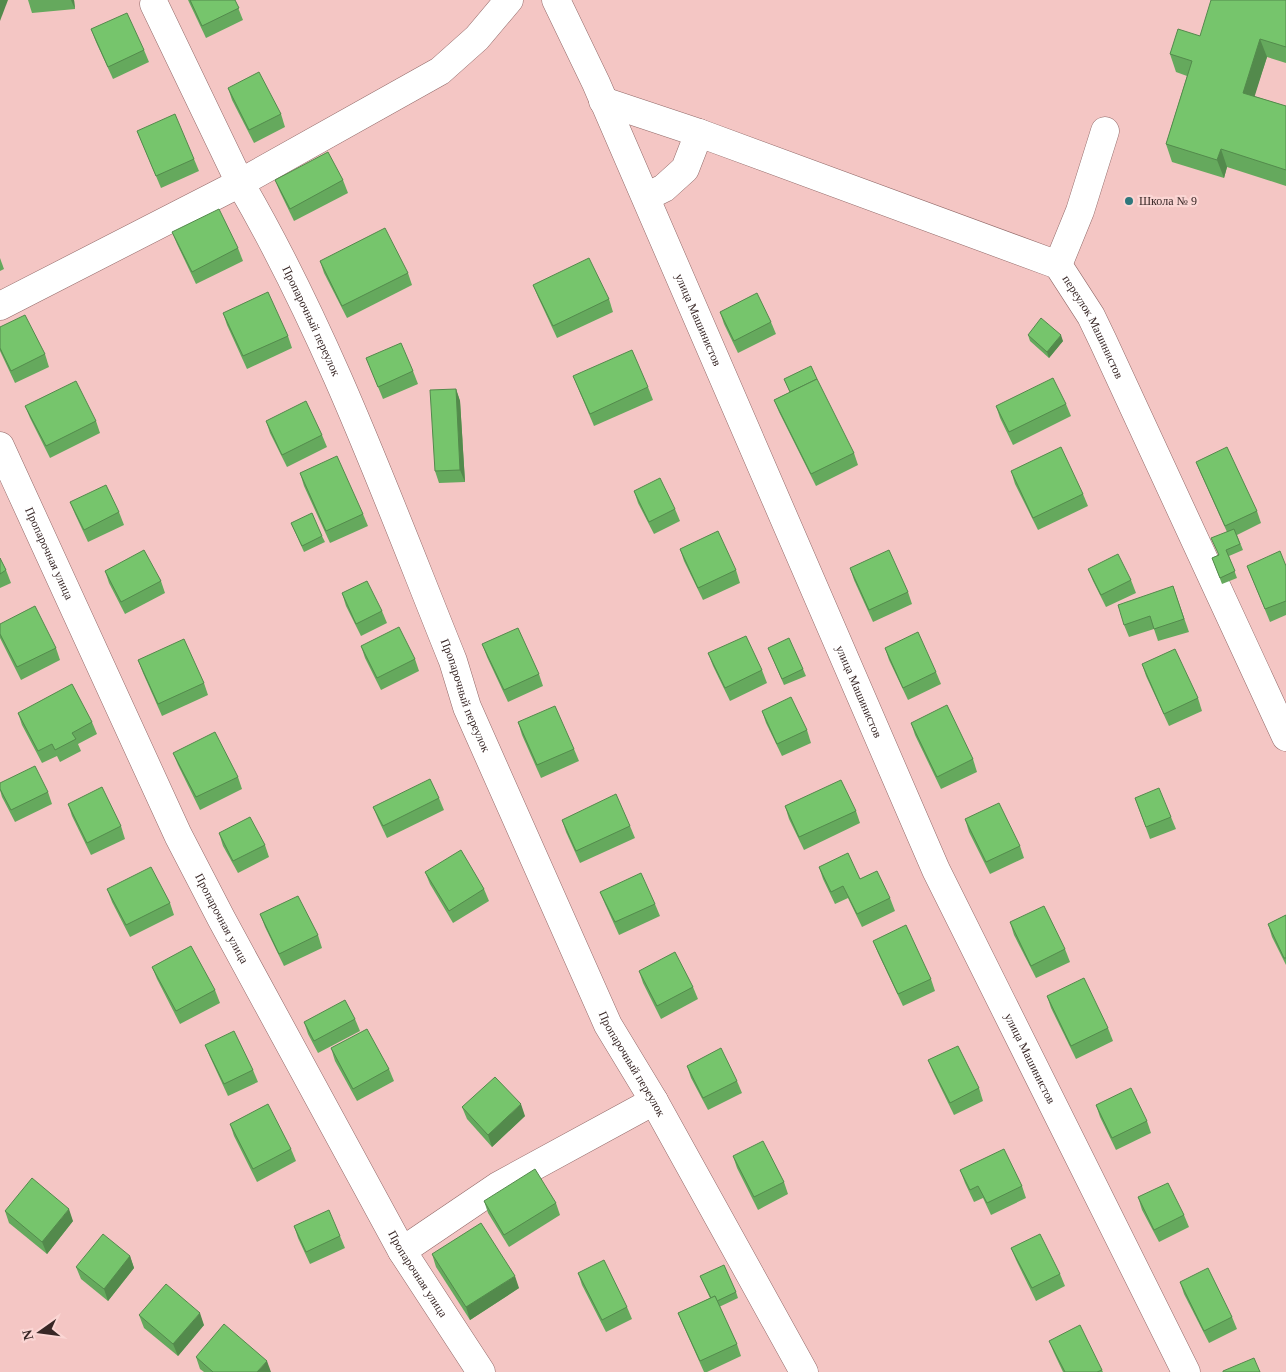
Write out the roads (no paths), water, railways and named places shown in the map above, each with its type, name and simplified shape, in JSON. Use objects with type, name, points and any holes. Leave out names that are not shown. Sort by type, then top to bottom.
[{"type":"street","points":[[0,306],[240,183],[440,70],[477,38],[509,0]]},
{"type":"street","name":"улица Машинистов","points":[[556,0],[596,83],[646,197],[936,870],[1186,1372]]},
{"type":"street","name":"Пропарочный переулок","points":[[154,4],[240,183],[260,219],[334,368],[453,661],[467,707],[604,1016],[654,1101],[804,1372]]},
{"type":"street","name":"переулок Машинистов","points":[[604,101],[699,133],[1058,265],[1091,316],[1104,341],[1286,737]]},
{"type":"street","points":[[1058,265],[1080,211],[1105,131]]},
{"type":"street","points":[[646,197],[664,188],[685,169],[699,133]]},
{"type":"street","name":"Пропарочная улица","points":[[0,446],[178,835],[402,1251],[481,1372]]},
{"type":"street","points":[[402,1251],[498,1186],[654,1101]]},
{"type":"place","name":"Школа № 9","points":[[1129,201]]}]
